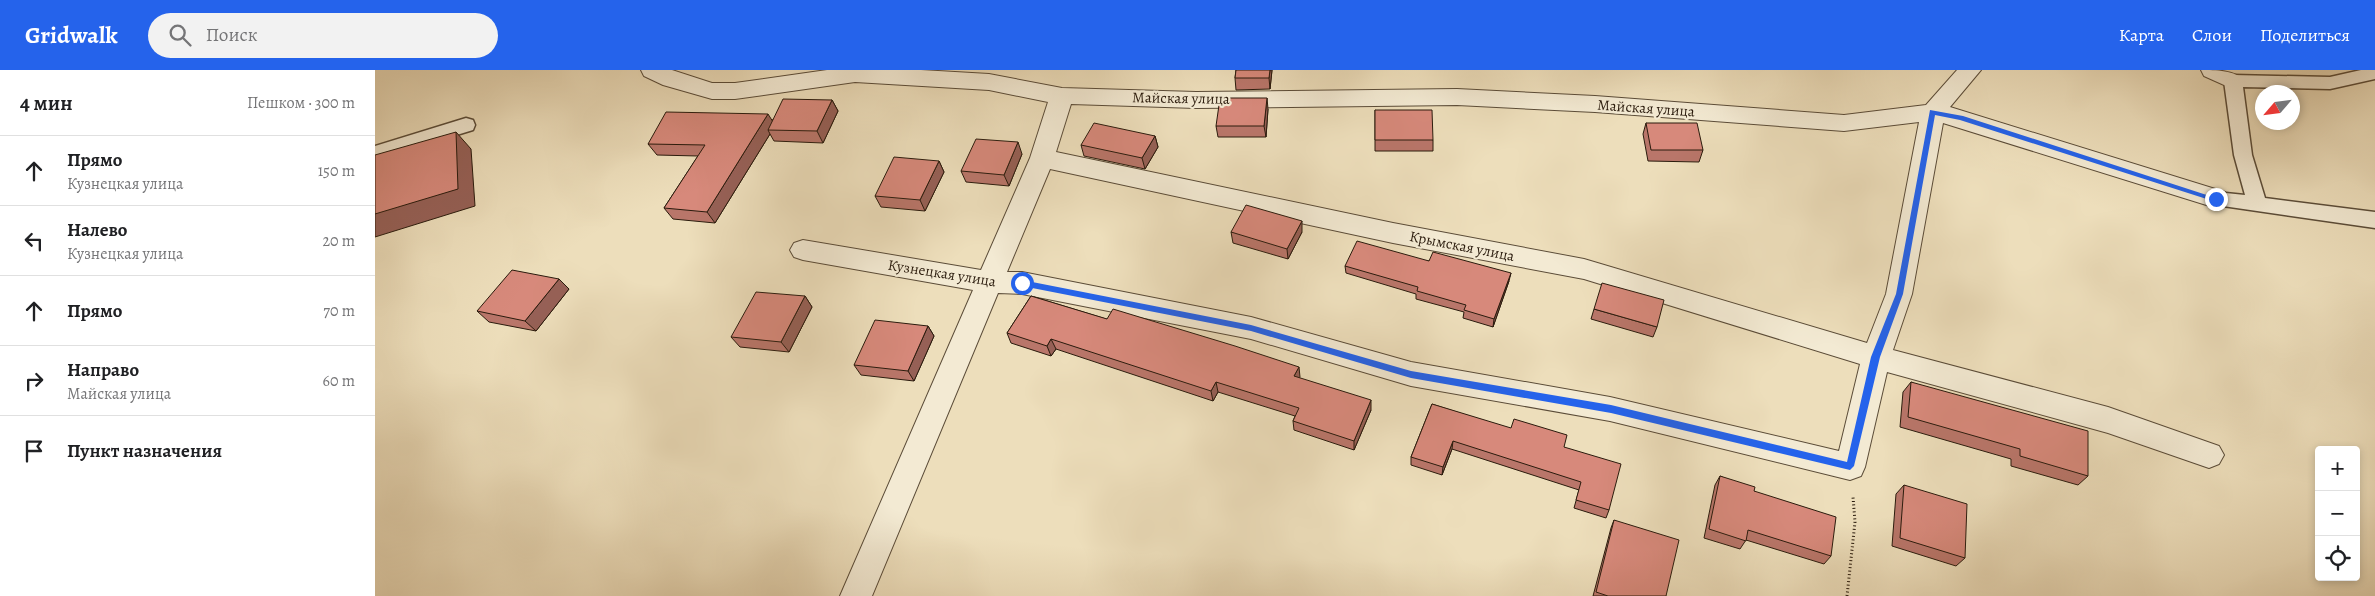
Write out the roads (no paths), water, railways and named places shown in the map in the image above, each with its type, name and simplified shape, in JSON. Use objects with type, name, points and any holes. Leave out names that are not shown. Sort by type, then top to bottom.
[{"type":"street","name":"Майская улица","points":[[652,70],[671,79],[712,91],[735,91],[855,72],[989,82],[1062,96],[1196,100],[1457,97],[1595,104],[1844,123],[1933,112],[1960,118],[2216,199]]},
{"type":"street","points":[[1876,357],[1899,294],[1933,112],[1970,70]]},
{"type":"street","points":[[2212,70],[2233,81]]},
{"type":"street","points":[[856,596],[1042,158],[1062,96]]},
{"type":"street","name":"Крымская улица","points":[[1042,158],[1393,233],[1584,269],[1876,357],[2108,420],[2209,455]]},
{"type":"street","name":"Кузнецкая улица","points":[[803,250],[990,282],[1022,283],[1251,328],[1411,374],[1611,409],[1850,466],[1876,357]]},
{"type":"lane","points":[[2257,204],[2243,155],[2233,81],[2331,84],[2375,73]]},
{"type":"lane","points":[[375,154],[466,125]]},
{"type":"lane","points":[[2216,199],[2375,220]]}]
